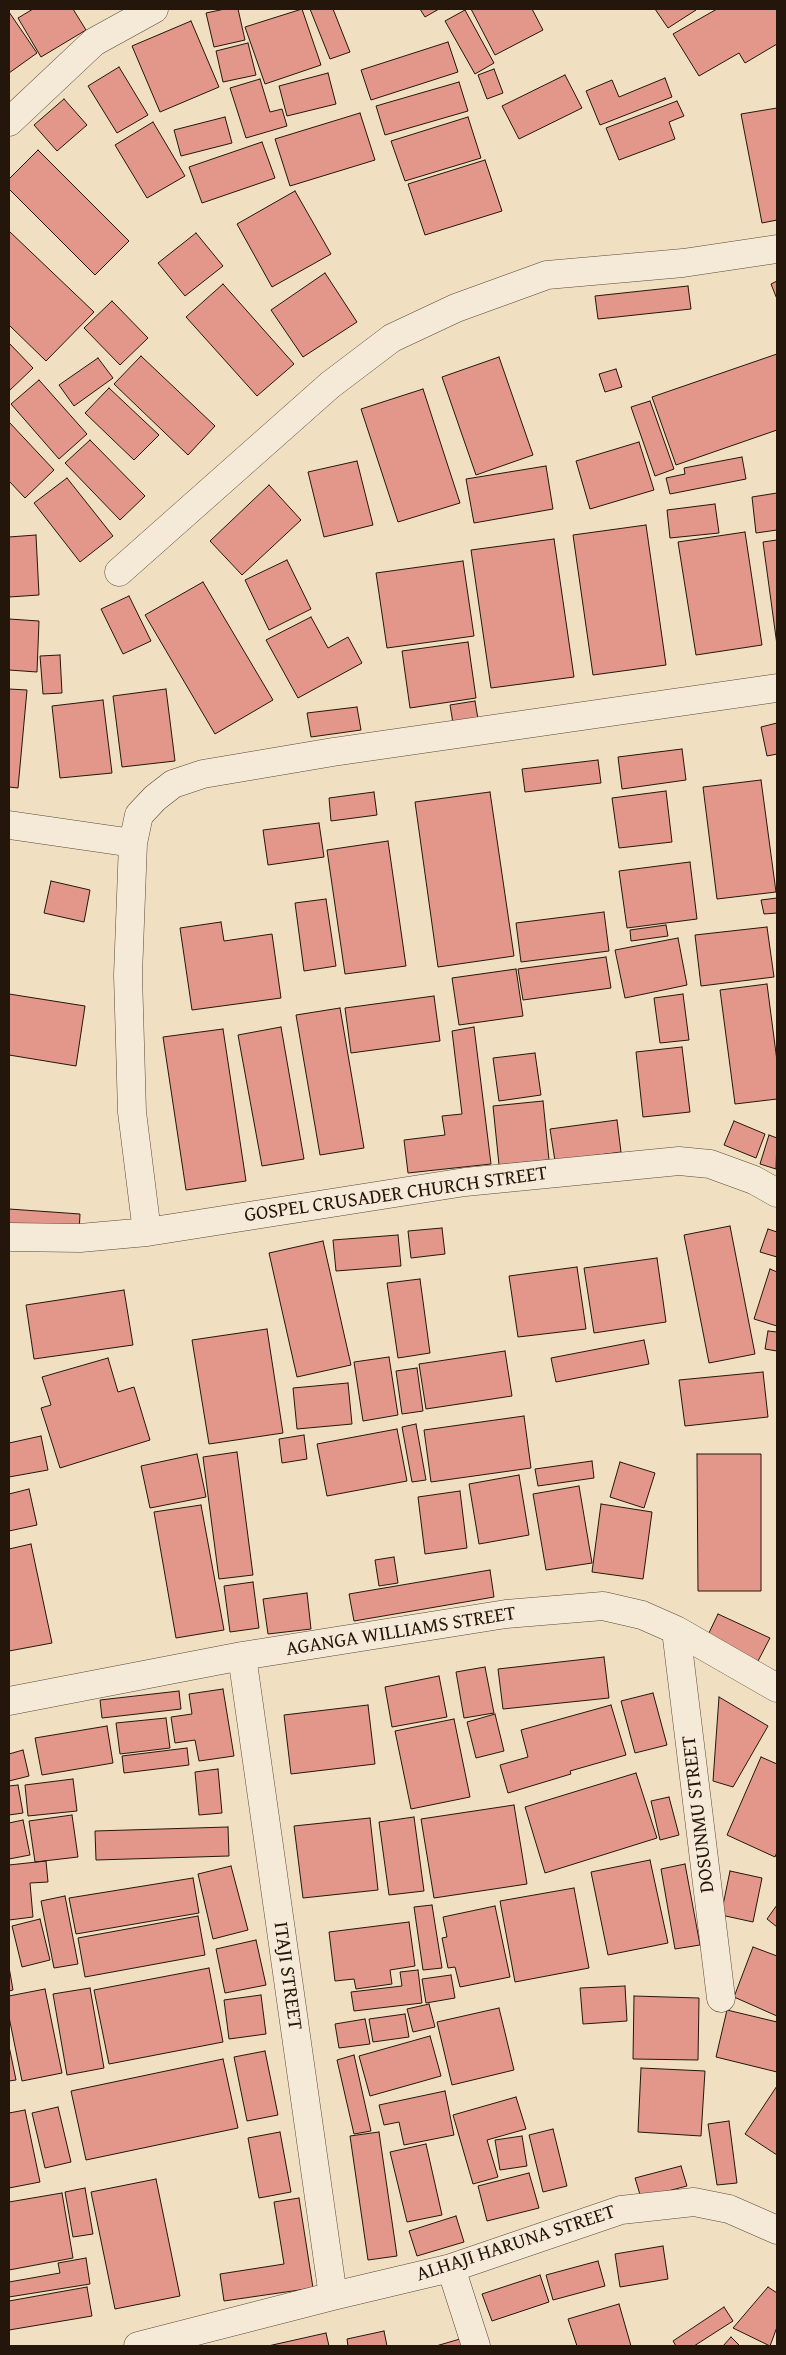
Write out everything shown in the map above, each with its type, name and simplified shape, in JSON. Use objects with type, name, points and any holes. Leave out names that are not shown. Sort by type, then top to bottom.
[{"type":"street","points":[[9,122],[94,42],[154,9]]},
{"type":"street","points":[[120,572],[330,385],[392,338],[456,308],[547,275],[683,262],[777,249]]},
{"type":"street","points":[[147,1232],[132,1102],[128,975],[132,843],[139,815],[154,798],[173,784],[202,774],[333,752],[777,688]]},
{"type":"street","points":[[9,825],[132,843]]},
{"type":"street","name":"GOSPEL CRUSADER CHURCH STREET","points":[[9,1237],[80,1238],[147,1232],[465,1182],[679,1160],[710,1164],[754,1180],[777,1193]]},
{"type":"street","name":"AGANGA WILLIAMS STREET","points":[[9,1701],[242,1656],[506,1614],[603,1606],[642,1615],[676,1630],[777,1688]]},
{"type":"street","name":"DOSUNMU STREET","points":[[676,1630],[721,1998]]},
{"type":"street","name":"ITAJI STREET","points":[[242,1656],[333,2296]]},
{"type":"street","name":"ALHAJI HARUNA STREET","points":[[138,2346],[451,2268],[621,2210],[694,2202],[729,2209],[777,2230]]},
{"type":"street","points":[[451,2268],[476,2346]]},
{"type":"building","points":[[33,9],[73,9],[86,30],[41,57],[18,18]]},
{"type":"building","points":[[225,9],[238,9],[245,40],[214,47],[206,13]]},
{"type":"building","points":[[302,9],[321,65],[265,84],[245,27]]},
{"type":"building","points":[[310,9],[333,9],[350,52],[330,59]]},
{"type":"building","points":[[420,9],[439,9],[425,17]]},
{"type":"building","points":[[471,9],[532,9],[543,30],[495,55]]},
{"type":"building","points":[[655,9],[694,9],[696,10],[668,28]]},
{"type":"building","points":[[717,9],[777,9],[777,44],[745,63],[739,53],[699,76],[673,34]]},
{"type":"building","points":[[465,10],[494,63],[475,74],[445,21]]},
{"type":"building","points":[[9,12],[37,53],[9,73]]},
{"type":"building","points":[[191,21],[219,87],[160,112],[132,46]]},
{"type":"building","points":[[448,42],[458,72],[371,100],[361,70]]},
{"type":"building","points":[[248,43],[256,75],[223,82],[216,51]]},
{"type":"building","points":[[119,67],[148,115],[117,133],[88,86]]},
{"type":"building","points":[[494,69],[503,93],[487,99],[478,75]]},
{"type":"building","points":[[328,73],[336,104],[287,116],[279,86]]},
{"type":"building","points":[[565,75],[582,108],[519,139],[502,106]]},
{"type":"building","points":[[665,78],[672,97],[600,125],[586,91],[612,80],[619,97]]},
{"type":"building","points":[[260,79],[270,112],[282,109],[287,126],[246,138],[230,88]]},
{"type":"building","points":[[459,82],[468,111],[385,135],[376,106]]},
{"type":"building","points":[[64,99],[87,125],[57,151],[34,125]]},
{"type":"building","points":[[677,101],[684,116],[669,122],[675,139],[619,160],[606,128]]},
{"type":"building","points":[[777,108],[777,220],[762,223],[741,114]]},
{"type":"building","points":[[360,113],[375,160],[290,186],[275,139]]},
{"type":"building","points":[[225,117],[232,143],[181,156],[174,130]]},
{"type":"building","points":[[468,117],[481,158],[405,181],[391,141]]},
{"type":"building","points":[[153,122],[185,176],[147,198],[115,145]]},
{"type":"building","points":[[262,142],[275,178],[202,203],[189,167]]},
{"type":"building","points":[[38,150],[129,241],[95,275],[9,189],[9,179]]},
{"type":"building","points":[[485,160],[502,211],[425,235],[408,184]]},
{"type":"building","points":[[295,191],[331,254],[272,287],[237,224]]},
{"type":"building","points":[[9,231],[94,312],[46,361],[9,325]]},
{"type":"building","points":[[196,233],[223,266],[185,296],[158,263]]},
{"type":"building","points":[[325,273],[357,322],[303,357],[271,310]]},
{"type":"building","points":[[777,281],[777,299],[771,284]]},
{"type":"building","points":[[223,284],[294,364],[257,396],[186,317]]},
{"type":"building","points":[[688,286],[691,309],[598,319],[595,296]]},
{"type":"building","points":[[112,301],[148,338],[120,365],[84,328]]},
{"type":"building","points":[[9,343],[33,368],[9,391]]},
{"type":"building","points":[[777,354],[777,430],[676,465],[652,397]]},
{"type":"building","points":[[141,356],[215,426],[188,455],[114,384]]},
{"type":"building","points":[[499,357],[533,455],[476,475],[442,377]]},
{"type":"building","points":[[98,358],[113,378],[74,406],[59,385]]},
{"type":"building","points":[[616,369],[622,387],[605,392],[599,374]]},
{"type":"building","points":[[39,380],[87,434],[59,459],[11,404]]},
{"type":"building","points":[[109,388],[159,435],[134,460],[85,413]]},
{"type":"building","points":[[423,389],[460,503],[398,522],[361,409]]},
{"type":"building","points":[[650,401],[674,469],[655,476],[631,407]]},
{"type":"building","points":[[9,422],[54,470],[25,498],[9,481]]},
{"type":"building","points":[[90,440],[145,496],[120,520],[65,463]]},
{"type":"building","points":[[639,442],[654,490],[590,509],[576,461]]},
{"type":"building","points":[[742,457],[746,479],[670,494],[666,478],[685,474],[684,468]]},
{"type":"building","points":[[357,461],[373,525],[324,537],[308,472]]},
{"type":"building","points":[[546,466],[553,509],[474,523],[466,479]]},
{"type":"building","points":[[67,478],[113,536],[80,562],[34,503]]},
{"type":"building","points":[[269,485],[301,520],[242,575],[210,541]]},
{"type":"building","points":[[777,493],[777,530],[756,533],[752,497]]},
{"type":"building","points":[[715,504],[719,533],[670,538],[667,510]]},
{"type":"building","points":[[646,525],[666,665],[593,675],[573,535]]},
{"type":"building","points":[[745,532],[762,645],[696,655],[678,542]]},
{"type":"building","points":[[36,535],[39,595],[9,597],[9,537]]},
{"type":"building","points":[[554,539],[574,677],[491,688],[471,550]]},
{"type":"building","points":[[777,540],[777,645],[763,542]]},
{"type":"building","points":[[287,560],[311,609],[269,630],[245,580]]},
{"type":"building","points":[[463,561],[474,636],[387,648],[376,573]]},
{"type":"building","points":[[203,582],[273,700],[215,734],[145,615]]},
{"type":"building","points":[[129,596],[151,641],[123,654],[101,609]]},
{"type":"building","points":[[311,617],[328,648],[348,637],[362,663],[298,698],[266,640]]},
{"type":"building","points":[[9,619],[39,621],[37,672],[9,670]]},
{"type":"building","points":[[468,642],[476,698],[410,708],[402,651]]},
{"type":"building","points":[[60,655],[62,693],[43,694],[40,656]]},
{"type":"building","points":[[9,689],[27,690],[18,788],[9,787]]},
{"type":"building","points":[[166,689],[175,761],[122,767],[113,696]]},
{"type":"building","points":[[103,700],[112,773],[60,778],[52,706]]},
{"type":"building","points":[[475,701],[478,719],[453,723],[450,705]]},
{"type":"building","points":[[357,707],[361,730],[311,737],[307,713]]},
{"type":"building","points":[[777,723],[777,754],[767,756],[761,727]]},
{"type":"building","points":[[682,749],[686,780],[622,789],[618,757]]},
{"type":"building","points":[[598,760],[601,783],[525,792],[522,769]]},
{"type":"building","points":[[761,780],[776,892],[717,899],[703,787]]},
{"type":"building","points":[[666,791],[672,842],[619,848],[612,798]]},
{"type":"building","points":[[374,792],[377,815],[331,821],[329,798]]},
{"type":"building","points":[[490,792],[514,956],[438,967],[415,802]]},
{"type":"building","points":[[319,823],[324,857],[268,865],[263,830]]},
{"type":"building","points":[[388,841],[406,966],[345,974],[327,850]]},
{"type":"building","points":[[690,862],[697,919],[627,928],[619,871]]},
{"type":"building","points":[[51,881],[90,890],[84,922],[44,913]]},
{"type":"building","points":[[777,898],[777,913],[764,914],[761,900]]},
{"type":"building","points":[[326,899],[336,966],[304,971],[295,903]]},
{"type":"building","points":[[604,912],[609,951],[521,962],[516,923]]},
{"type":"building","points":[[221,922],[224,941],[272,934],[281,998],[192,1010],[180,928]]},
{"type":"building","points":[[666,925],[668,936],[631,941],[630,930]]},
{"type":"building","points":[[767,927],[774,977],[701,986],[695,935]]},
{"type":"building","points":[[678,938],[687,985],[625,998],[615,950]]},
{"type":"building","points":[[606,957],[611,988],[523,1000],[518,969]]},
{"type":"building","points":[[516,969],[523,1016],[459,1025],[452,978]]},
{"type":"building","points":[[767,984],[777,1061],[777,1099],[735,1104],[720,990]]},
{"type":"building","points":[[9,994],[85,1006],[76,1066],[9,1055]]},
{"type":"building","points":[[683,994],[689,1040],[660,1043],[654,998]]},
{"type":"building","points":[[434,996],[440,1041],[351,1053],[345,1008]]},
{"type":"building","points":[[340,1008],[364,1148],[320,1155],[296,1015]]},
{"type":"building","points":[[281,1027],[304,1159],[262,1166],[238,1035]]},
{"type":"building","points":[[474,1027],[491,1164],[408,1173],[404,1140],[445,1135],[442,1116],[462,1114],[452,1031]]},
{"type":"building","points":[[223,1029],[246,1181],[186,1190],[163,1037]]},
{"type":"building","points":[[682,1047],[690,1112],[643,1117],[636,1052]]},
{"type":"building","points":[[535,1053],[541,1095],[499,1101],[493,1058]]},
{"type":"building","points":[[543,1101],[549,1160],[499,1165],[493,1106]]},
{"type":"building","points":[[617,1120],[621,1152],[555,1161],[550,1129]]},
{"type":"building","points":[[734,1121],[765,1134],[756,1158],[724,1145]]},
{"type":"building","points":[[769,1135],[777,1138],[776,1169],[760,1164]]},
{"type":"building","points":[[9,1209],[80,1214],[79,1232],[9,1227]]},
{"type":"building","points":[[730,1226],[755,1354],[709,1363],[684,1235]]},
{"type":"building","points":[[442,1228],[445,1254],[411,1258],[408,1231]]},
{"type":"building","points":[[768,1229],[777,1232],[777,1257],[760,1252]]},
{"type":"building","points":[[398,1235],[401,1266],[336,1271],[333,1240]]},
{"type":"building","points":[[323,1241],[351,1365],[297,1377],[269,1253]]},
{"type":"building","points":[[657,1258],[666,1322],[594,1333],[584,1268]]},
{"type":"building","points":[[577,1267],[586,1329],[518,1337],[509,1276]]},
{"type":"building","points":[[770,1269],[777,1272],[777,1326],[754,1319]]},
{"type":"building","points":[[420,1279],[430,1353],[398,1358],[387,1283]]},
{"type":"building","points":[[124,1290],[133,1345],[34,1359],[26,1305]]},
{"type":"building","points":[[267,1329],[283,1433],[209,1444],[192,1340]]},
{"type":"building","points":[[768,1331],[777,1332],[777,1351],[765,1349]]},
{"type":"building","points":[[644,1340],[649,1364],[556,1382],[551,1358]]},
{"type":"building","points":[[505,1351],[512,1396],[426,1409],[419,1364]]},
{"type":"building","points":[[389,1357],[398,1415],[363,1421],[354,1362]]},
{"type":"building","points":[[108,1358],[118,1392],[134,1387],[150,1440],[60,1468],[41,1408],[51,1405],[42,1377]]},
{"type":"building","points":[[417,1368],[423,1411],[402,1414],[396,1371]]},
{"type":"building","points":[[763,1372],[768,1417],[685,1426],[679,1380]]},
{"type":"building","points":[[348,1383],[352,1424],[297,1429],[293,1388]]},
{"type":"building","points":[[524,1416],[531,1468],[431,1482],[424,1430]]},
{"type":"building","points":[[416,1424],[426,1480],[412,1482],[402,1427]]},
{"type":"building","points":[[397,1429],[407,1481],[327,1496],[317,1444]]},
{"type":"building","points":[[304,1435],[307,1459],[282,1463],[279,1439]]},
{"type":"building","points":[[41,1436],[48,1470],[9,1477],[9,1443]]},
{"type":"building","points":[[237,1452],[253,1575],[219,1579],[203,1457]]},
{"type":"building","points":[[197,1454],[206,1497],[150,1508],[141,1466]]},
{"type":"building","points":[[697,1454],[761,1454],[761,1591],[698,1591]]},
{"type":"building","points":[[592,1461],[594,1478],[538,1486],[535,1469]]},
{"type":"building","points":[[620,1462],[655,1473],[644,1508],[610,1497]]},
{"type":"building","points":[[519,1475],[529,1535],[479,1544],[469,1484]]},
{"type":"building","points":[[579,1486],[592,1563],[546,1570],[533,1494]]},
{"type":"building","points":[[29,1489],[37,1525],[9,1531],[9,1494]]},
{"type":"building","points":[[460,1491],[467,1548],[425,1554],[418,1497]]},
{"type":"building","points":[[601,1504],[652,1512],[643,1579],[592,1572]]},
{"type":"building","points":[[201,1505],[224,1630],[176,1638],[154,1512]]},
{"type":"building","points":[[31,1544],[52,1643],[9,1651],[9,1549]]},
{"type":"building","points":[[394,1557],[398,1583],[379,1586],[375,1560]]},
{"type":"building","points":[[490,1570],[494,1597],[354,1621],[349,1594]]},
{"type":"building","points":[[253,1582],[259,1628],[230,1632],[224,1586]]},
{"type":"building","points":[[307,1593],[311,1629],[268,1634],[263,1599]]},
{"type":"building","points":[[718,1614],[770,1638],[758,1661],[707,1637]]},
{"type":"building","points":[[604,1657],[609,1698],[503,1709],[498,1669]]},
{"type":"building","points":[[485,1667],[494,1713],[464,1718],[456,1672]]},
{"type":"building","points":[[439,1676],[447,1717],[392,1727],[385,1687]]},
{"type":"building","points":[[223,1689],[234,1756],[199,1761],[195,1740],[175,1743],[171,1717],[192,1714],[189,1694]]},
{"type":"building","points":[[179,1691],[181,1709],[102,1718],[100,1700]]},
{"type":"building","points":[[653,1693],[667,1745],[635,1753],[621,1701]]},
{"type":"building","points":[[719,1697],[768,1726],[733,1787],[713,1781]]},
{"type":"building","points":[[368,1705],[375,1764],[291,1774],[284,1715]]},
{"type":"building","points":[[611,1705],[626,1755],[570,1771],[571,1774],[508,1793],[500,1765],[528,1757],[521,1730]]},
{"type":"building","points":[[495,1714],[504,1751],[476,1758],[467,1722]]},
{"type":"building","points":[[166,1718],[170,1748],[120,1754],[116,1723]]},
{"type":"building","points":[[454,1719],[470,1797],[411,1809],[395,1731]]},
{"type":"building","points":[[107,1726],[113,1763],[42,1775],[35,1738]]},
{"type":"building","points":[[187,1748],[189,1765],[124,1773],[122,1756]]},
{"type":"building","points":[[23,1750],[29,1776],[9,1781],[9,1754]]},
{"type":"building","points":[[761,1757],[777,1764],[777,1852],[775,1857],[727,1835]]},
{"type":"building","points":[[218,1769],[222,1813],[199,1815],[195,1772]]},
{"type":"building","points":[[636,1773],[657,1838],[545,1873],[525,1807]]},
{"type":"building","points":[[73,1779],[77,1811],[28,1816],[25,1785]]},
{"type":"building","points":[[18,1785],[23,1813],[9,1815],[9,1786]]},
{"type":"building","points":[[669,1797],[679,1835],[660,1840],[651,1801]]},
{"type":"building","points":[[514,1805],[527,1884],[434,1898],[421,1819]]},
{"type":"building","points":[[72,1815],[78,1857],[35,1862],[29,1821]]},
{"type":"building","points":[[414,1817],[424,1891],[389,1895],[379,1822]]},
{"type":"building","points":[[370,1818],[378,1890],[303,1898],[294,1826]]},
{"type":"building","points":[[23,1820],[30,1855],[9,1859],[9,1823]]},
{"type":"building","points":[[228,1827],[229,1856],[96,1860],[95,1831]]},
{"type":"building","points":[[650,1860],[668,1943],[608,1955],[591,1872]]},
{"type":"building","points":[[46,1861],[48,1882],[30,1883],[33,1917],[9,1920],[9,1865]]},
{"type":"building","points":[[685,1864],[700,1945],[675,1949],[661,1869]]},
{"type":"building","points":[[231,1866],[248,1930],[213,1939],[198,1874]]},
{"type":"building","points":[[730,1871],[762,1878],[753,1922],[721,1915]]},
{"type":"building","points":[[193,1878],[199,1913],[76,1934],[69,1898]]},
{"type":"building","points":[[574,1888],[589,1968],[515,1982],[500,1901]]},
{"type":"building","points":[[65,1896],[78,1964],[54,1968],[41,1901]]},
{"type":"building","points":[[432,1905],[442,1968],[423,1970],[414,1907]]},
{"type":"building","points":[[777,1905],[777,1927],[767,1919]]},
{"type":"building","points":[[495,1906],[510,1977],[460,1987],[455,1967],[448,1968],[442,1938],[447,1937],[443,1917]]},
{"type":"building","points":[[198,1916],[205,1955],[85,1977],[78,1938]]},
{"type":"building","points":[[40,1919],[50,1960],[22,1967],[12,1926]]},
{"type":"building","points":[[409,1922],[415,1966],[390,1970],[392,1984],[356,1989],[354,1979],[335,1981],[329,1932]]},
{"type":"building","points":[[256,1940],[266,1985],[225,1993],[216,1949]]},
{"type":"building","points":[[753,1947],[777,1956],[777,2016],[734,1997]]},
{"type":"building","points":[[9,1967],[13,1990],[9,1991]]},
{"type":"building","points":[[209,1968],[223,2042],[109,2064],[94,1990]]},
{"type":"building","points":[[418,1970],[422,2003],[354,2011],[351,1992],[402,1986],[400,1972]]},
{"type":"building","points":[[451,1975],[455,1998],[426,2003],[422,1979]]},
{"type":"building","points":[[625,1986],[627,2021],[583,2024],[580,1988]]},
{"type":"building","points":[[90,1988],[104,2068],[67,2075],[53,1994]]},
{"type":"building","points":[[45,1989],[62,2073],[22,2081],[9,2017],[9,1996]]},
{"type":"building","points":[[261,1995],[266,2034],[229,2039],[224,2000]]},
{"type":"building","points":[[634,1996],[699,1998],[698,2060],[633,2059]]},
{"type":"building","points":[[429,2004],[435,2027],[413,2032],[407,2009]]},
{"type":"building","points":[[499,2008],[514,2070],[452,2085],[437,2022]]},
{"type":"building","points":[[727,2010],[777,2022],[777,2072],[716,2057]]},
{"type":"building","points":[[405,2014],[409,2037],[373,2042],[369,2019]]},
{"type":"building","points":[[365,2019],[370,2044],[339,2048],[335,2024]]},
{"type":"building","points":[[430,2036],[441,2076],[370,2096],[359,2056]]},
{"type":"building","points":[[9,2046],[16,2080],[9,2081]]},
{"type":"building","points":[[265,2051],[278,2115],[247,2121],[234,2057]]},
{"type":"building","points":[[354,2055],[371,2131],[354,2134],[337,2060]]},
{"type":"building","points":[[223,2059],[238,2128],[86,2160],[71,2091]]},
{"type":"building","points":[[641,2068],[705,2071],[701,2136],[638,2132]]},
{"type":"building","points":[[777,2086],[777,2155],[745,2134]]},
{"type":"building","points":[[445,2091],[454,2135],[404,2145],[399,2122],[384,2125],[379,2105]]},
{"type":"building","points":[[516,2097],[526,2129],[487,2140],[498,2177],[473,2184],[453,2115]]},
{"type":"building","points":[[58,2107],[71,2162],[45,2168],[32,2113]]},
{"type":"building","points":[[25,2110],[40,2182],[9,2188],[9,2113]]},
{"type":"building","points":[[729,2121],[737,2183],[717,2185],[708,2124]]},
{"type":"building","points":[[553,2129],[567,2186],[543,2192],[529,2135]]},
{"type":"building","points":[[280,2132],[291,2192],[259,2198],[248,2138]]},
{"type":"building","points":[[379,2132],[397,2256],[368,2260],[350,2136]]},
{"type":"building","points":[[522,2136],[527,2166],[500,2170],[495,2140]]},
{"type":"building","points":[[426,2144],[442,2215],[407,2222],[390,2152]]},
{"type":"building","points":[[681,2166],[687,2186],[641,2198],[635,2178]]},
{"type":"building","points":[[529,2173],[539,2208],[487,2221],[478,2186]]},
{"type":"building","points":[[156,2179],[180,2296],[115,2309],[91,2192]]},
{"type":"building","points":[[85,2188],[93,2234],[73,2237],[65,2192]]},
{"type":"building","points":[[62,2193],[73,2258],[9,2270],[9,2202]]},
{"type":"building","points":[[299,2198],[313,2288],[224,2301],[220,2274],[284,2264],[274,2202]]},
{"type":"building","points":[[456,2216],[464,2242],[417,2256],[409,2231]]},
{"type":"building","points":[[663,2246],[668,2279],[620,2287],[615,2254]]},
{"type":"building","points":[[86,2258],[90,2284],[9,2297],[9,2282],[60,2273],[58,2263]]},
{"type":"building","points":[[598,2261],[605,2286],[553,2300],[546,2275]]},
{"type":"building","points":[[540,2275],[549,2302],[492,2321],[482,2294]]},
{"type":"building","points":[[87,2287],[92,2316],[9,2330],[9,2301]]},
{"type":"building","points":[[768,2287],[777,2293],[777,2327],[770,2346],[733,2328]]},
{"type":"building","points":[[619,2304],[631,2346],[577,2346],[568,2319]]},
{"type":"building","points":[[724,2307],[733,2321],[694,2346],[676,2346],[673,2341]]},
{"type":"building","points":[[384,2331],[387,2346],[348,2346],[347,2339]]},
{"type":"building","points":[[326,2333],[329,2346],[268,2346]]},
{"type":"building","points":[[731,2337],[740,2346],[723,2346]]},
{"type":"building","points":[[460,2339],[463,2346],[436,2346]]}]
